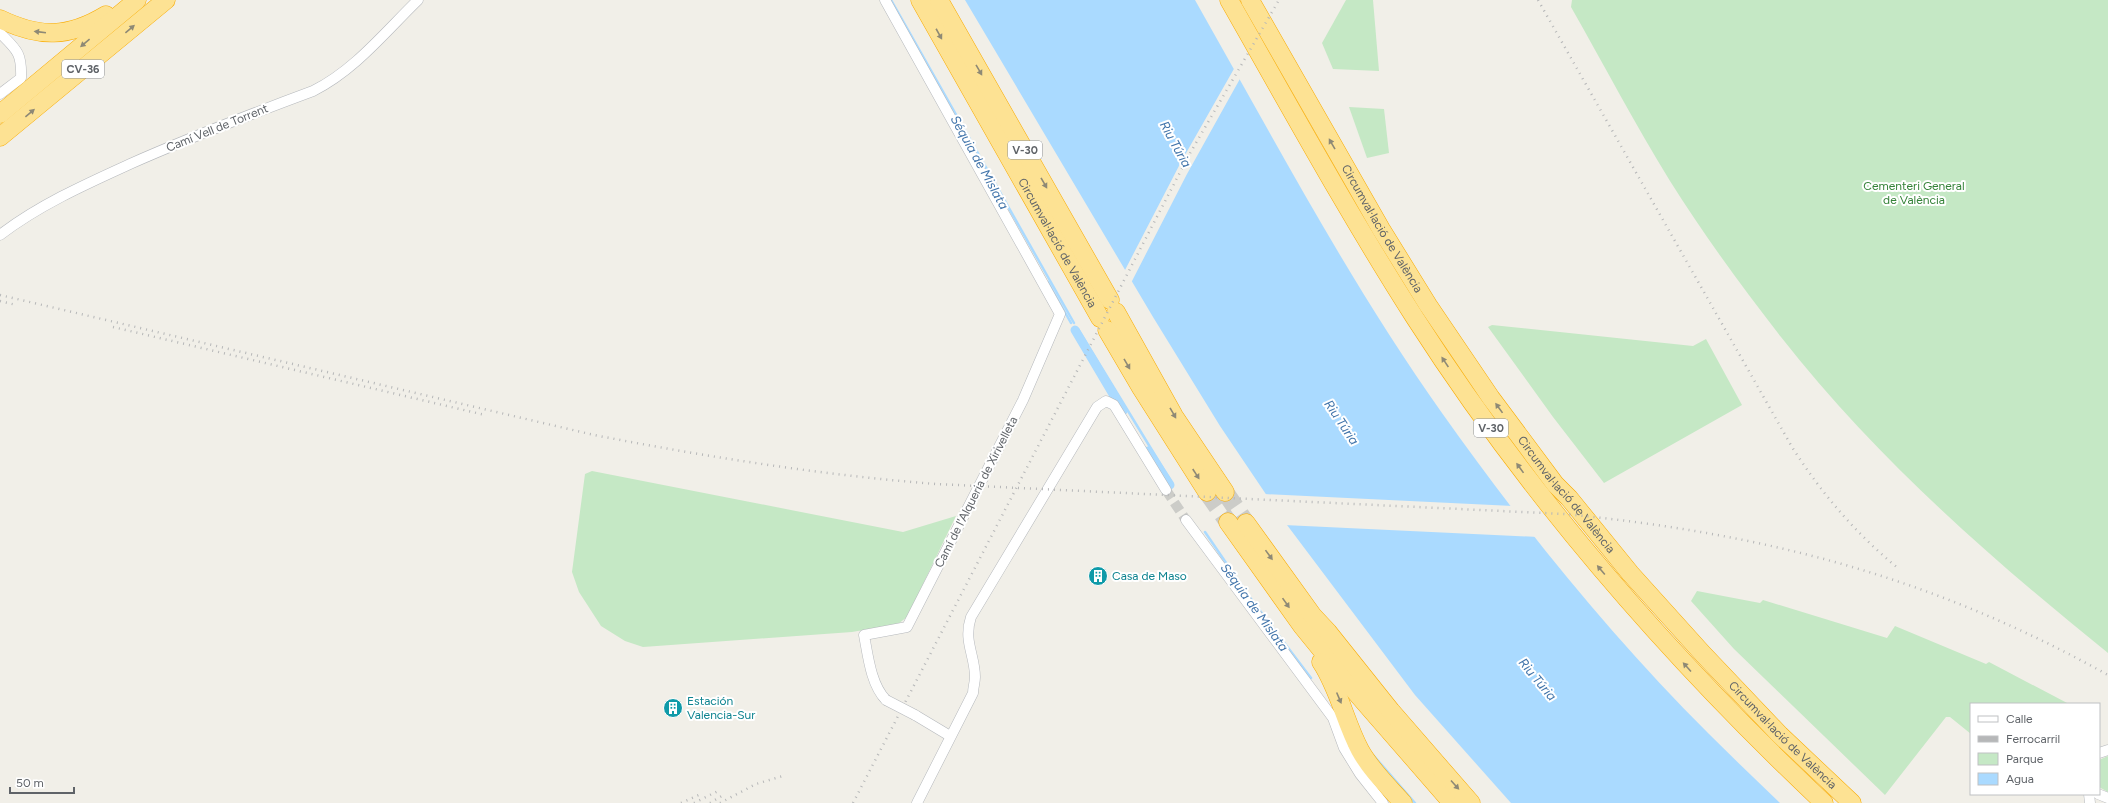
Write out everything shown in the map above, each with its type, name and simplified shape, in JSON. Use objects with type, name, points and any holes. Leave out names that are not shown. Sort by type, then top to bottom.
[{"type":"highway","points":[[0,19],[21,29],[40,33],[73,31],[90,25],[125,0]]},
{"type":"highway","name":"CV-36","points":[[0,114],[137,0]]},
{"type":"highway","name":"CV-36","points":[[0,137],[166,0]]},
{"type":"highway","name":"Circumval·lació de València","points":[[920,0],[1141,388],[1207,492]]},
{"type":"highway","name":"Circumval·lació de València","points":[[939,0],[1174,416],[1225,492]]},
{"type":"highway","name":"Circumval·lació de València","points":[[1229,0],[1366,241],[1408,307],[1478,411],[1552,512],[1614,586],[1690,671],[1766,749],[1824,803]]},
{"type":"highway","name":"Circumval·lació de València","points":[[1250,0],[1381,229],[1428,305],[1491,398],[1555,484],[1569,498],[1630,573],[1703,654],[1780,734],[1852,803]]},
{"type":"highway","points":[[1555,484],[1563,502],[1728,698],[1771,744],[1833,803]]},
{"type":"highway","points":[[1228,522],[1308,621],[1436,786],[1452,803]]},
{"type":"highway","points":[[1246,523],[1308,621],[1470,803]]},
{"type":"highway","points":[[1308,621],[1310,644],[1325,668],[1360,749],[1369,764],[1403,803]]},
{"type":"street","name":"Camí Vell de Torrent","points":[[0,235],[35,212],[86,183],[204,131],[313,91],[330,82],[346,71],[418,0]]},
{"type":"street","name":"Camí de l'Alqueria de Xirivelleta","points":[[885,0],[1060,314],[1024,400],[907,627],[864,635],[868,657],[880,693],[886,700],[950,736]]},
{"type":"street","points":[[0,33],[13,46],[22,60],[21,78],[0,94]]},
{"type":"street","points":[[917,803],[973,693],[975,677],[968,642],[967,628],[971,617],[1097,407],[1106,400],[1114,405],[1166,490]]},
{"type":"street","points":[[1186,520],[1333,718],[1344,748],[1360,774],[1383,803]]},
{"type":"green space","points":[[1346,0],[1373,0],[1379,71],[1333,69],[1322,43]]},
{"type":"green space","name":"Cementeri General de València","points":[[1572,0],[2108,0],[2108,653],[1977,543],[1895,465],[1855,424],[1817,381],[1752,299],[1696,221],[1670,181],[1571,7]]},
{"type":"green space","points":[[1349,107],[1384,109],[1389,153],[1367,158]]},
{"type":"green space","points":[[1492,325],[1693,346],[1706,339],[1742,405],[1604,483],[1553,417],[1488,327]]},
{"type":"green space","points":[[592,471],[903,532],[956,516],[907,617],[898,624],[852,632],[643,647],[625,641],[601,626],[579,592],[572,572],[585,474]]},
{"type":"green space","points":[[1697,591],[1760,603],[1763,600],[1887,638],[1895,626],[1986,664],[1989,662],[2067,703],[1970,703],[1970,733],[1950,717],[1946,717],[1885,795],[1734,649],[1691,601]]},
{"type":"green space","points":[[2108,756],[2108,792],[2100,788],[2100,760]]},
{"type":"water","name":"Riu Túria","points":[[965,0],[1195,0],[1313,210],[1375,313],[1472,455],[1568,579],[1636,658],[1708,733],[1780,803],[1511,803],[1415,695],[1284,521],[1220,426],[1153,317]]},
{"type":"pier","points":[[1235,67],[1241,77],[1187,174],[1131,283],[1124,272],[1181,162]]},
{"type":"pier","points":[[1264,494],[1513,506],[1538,537],[1284,525]]},
{"type":"waterway","name":"Séquia de Mislata","points":[[891,0],[1074,323]]},
{"type":"waterway","name":"Séquia de Mislata","points":[[1048,282],[1071,323]]},
{"type":"waterway","points":[[1078,329],[1172,483]]},
{"type":"waterway","name":"Séquia de Mislata","points":[[1075,330],[1123,411]]},
{"type":"waterway","name":"Séquia de Mislata","points":[[1148,451],[1170,485]]},
{"type":"waterway","name":"Séquia de Mislata","points":[[1205,532],[1248,595],[1311,678]]},
{"type":"waterway","name":"Séquia de Mislata","points":[[1373,755],[1415,803]]},
{"type":"tunnel","points":[[1166,490],[1186,520]]},
{"type":"tunnel","points":[[1207,492],[1228,522]]},
{"type":"tunnel","points":[[1225,492],[1246,523]]},
{"type":"railway","points":[[853,803],[1189,155],[1279,0]]},
{"type":"railway","points":[[1538,0],[1792,447],[1815,481],[1854,527],[1868,542],[1899,569]]},
{"type":"railway","points":[[0,295],[594,435],[722,458],[850,476],[936,484],[1564,514],[1638,522],[1709,533],[1778,547],[1845,565],[1911,586],[1977,611],[2042,641],[2108,675]]},
{"type":"railway","points":[[0,301],[16,305]]},
{"type":"railway","points":[[113,327],[485,415]]},
{"type":"railway","points":[[720,803],[756,784],[786,775]]},
{"type":"railway","points":[[694,803],[720,790]]},
{"type":"railway","points":[[681,803],[701,794]]},
{"type":"railway","points":[[710,803],[725,794]]},
{"type":"place","name":"Casa de Maso","points":[[1098,576]]},
{"type":"place","name":"Estación Valencia-Sur","points":[[673,708]]}]
